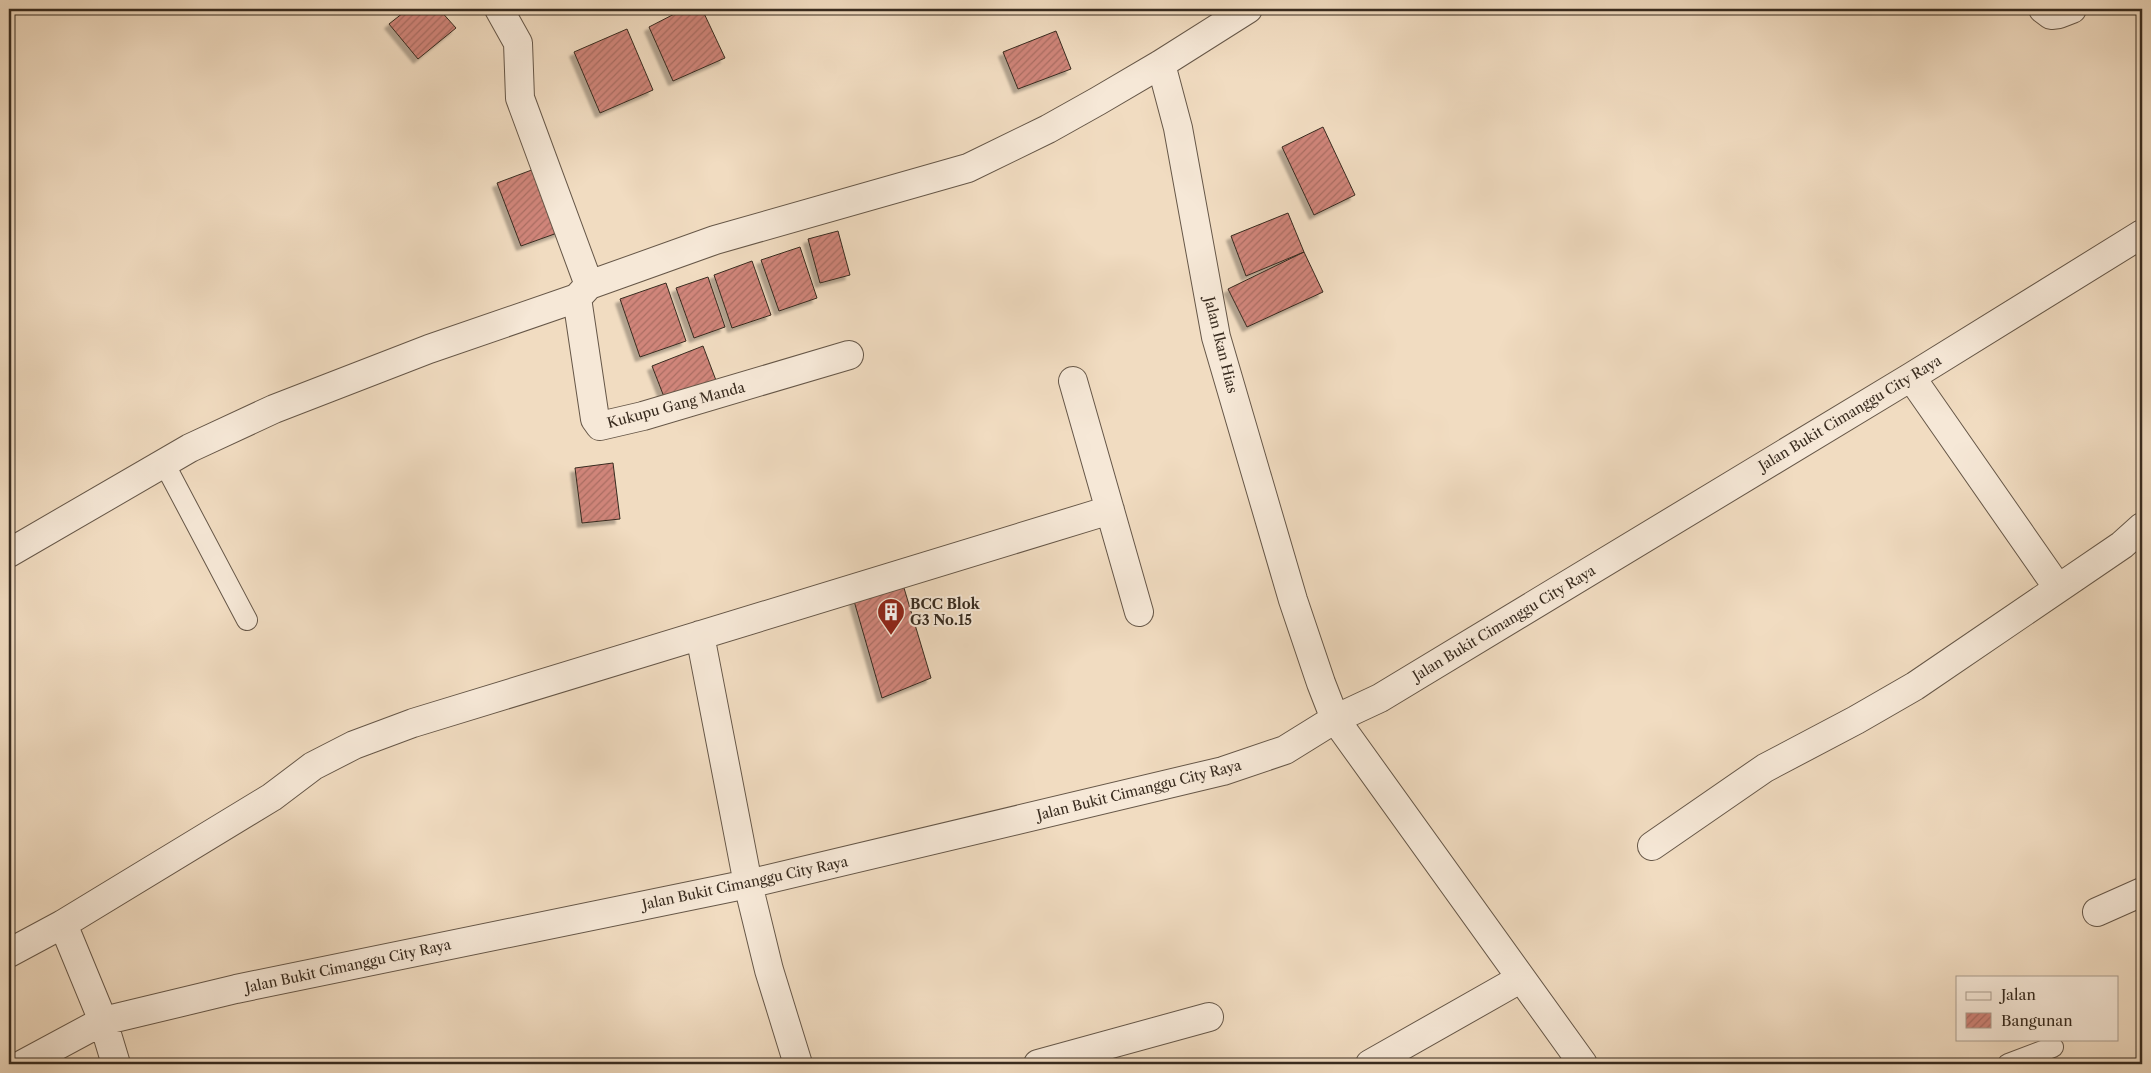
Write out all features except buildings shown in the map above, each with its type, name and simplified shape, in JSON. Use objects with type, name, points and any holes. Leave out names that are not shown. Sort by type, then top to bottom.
[{"type":"street","points":[[499,9],[518,43],[520,98],[583,291]]},
{"type":"street","points":[[9,553],[190,448],[274,409],[716,240],[968,168],[1048,129],[1161,64],[1248,9]]},
{"type":"street","points":[[2043,9],[2051,15],[2072,9]]},
{"type":"street","name":"Jalan Ikan Hias","points":[[1161,64],[1178,128],[1216,337],[1293,600],[1335,719],[1520,979],[1583,1064]]},
{"type":"street","name":"Jalan Bukit Cimanggu City Raya","points":[[23,1064],[103,1022],[236,989],[748,884],[1223,771],[1285,750],[1335,719],[1388,693],[1911,377],[2142,234]]},
{"type":"street","name":"Kukupu Gang Manda","points":[[583,291],[595,419],[600,426],[644,416],[849,355]]},
{"type":"street","points":[[1911,377],[2058,588]]},
{"type":"street","points":[[1073,382],[1139,612]]},
{"type":"street","points":[[9,953],[63,924],[272,797],[313,766],[354,745],[413,723],[1110,510]]},
{"type":"street","points":[[1652,846],[1765,768],[1856,720],[1915,686],[2122,545],[2142,527]]},
{"type":"street","points":[[700,635],[748,884],[769,970],[798,1064]]},
{"type":"street","points":[[2097,912],[2142,892]]},
{"type":"street","points":[[63,924],[103,1022],[116,1064]]},
{"type":"street","points":[[1370,1064],[1520,979]]},
{"type":"street","points":[[1038,1064],[1209,1017]]},
{"type":"lane","points":[[164,463],[247,620]]},
{"type":"lane","points":[[2008,1064],[2053,1047]]},
{"type":"place","name":"BCC Blok G3 No.15","points":[[891,636]]}]
